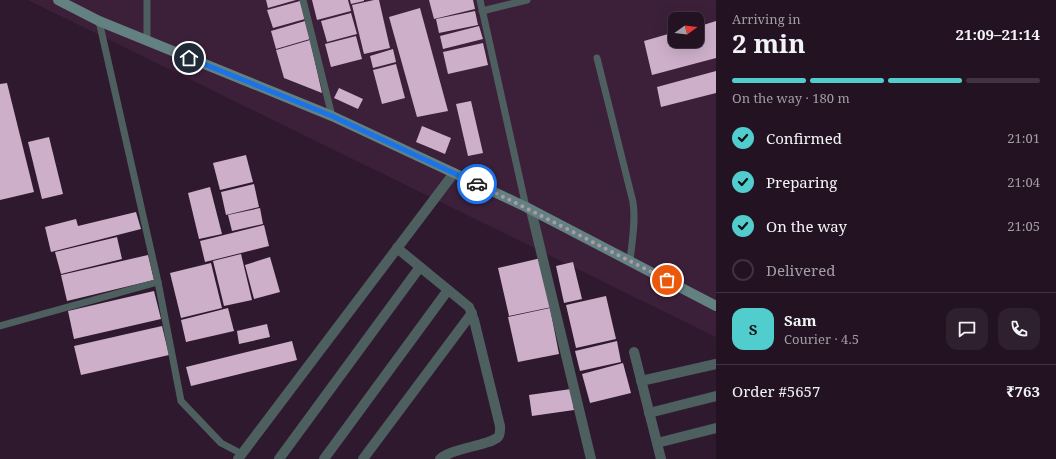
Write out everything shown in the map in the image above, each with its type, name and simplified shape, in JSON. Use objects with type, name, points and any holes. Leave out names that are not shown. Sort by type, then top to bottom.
[{"type":"street","points":[[58,0],[99,21],[146,41],[332,116],[529,209],[716,306]]},
{"type":"street","points":[[240,457],[454,173]]},
{"type":"street","points":[[529,209],[591,459]]},
{"type":"street","points":[[397,248],[469,307],[474,320],[500,426],[500,433],[497,438],[447,454],[440,459]]},
{"type":"street","points":[[279,459],[420,267]]},
{"type":"street","points":[[324,459],[448,290]]},
{"type":"street","points":[[363,459],[472,314]]},
{"type":"street","points":[[634,352],[661,459]]},
{"type":"street","points":[[642,381],[716,364]]},
{"type":"street","points":[[649,413],[716,396]]},
{"type":"street","points":[[657,443],[716,428]]},
{"type":"lane","points":[[146,41],[147,0]]},
{"type":"lane","points":[[303,0],[332,116]]},
{"type":"lane","points":[[480,0],[529,209]]},
{"type":"lane","points":[[482,11],[527,0]]},
{"type":"lane","points":[[99,21],[158,282],[181,401],[221,443],[240,457]]},
{"type":"lane","points":[[597,58],[634,212],[630,261]]},
{"type":"lane","points":[[0,326],[158,282]]},
{"type":"shaded area","points":[[28,0],[716,0],[716,337]]},
{"type":"building","points":[[266,0],[296,0],[268,8]]},
{"type":"building","points":[[312,0],[348,0],[351,11],[317,20]]},
{"type":"building","points":[[350,0],[364,0],[364,1],[351,4]]},
{"type":"building","points":[[379,0],[390,48],[364,54],[352,5]]},
{"type":"building","points":[[429,0],[473,0],[475,9],[434,19]]},
{"type":"building","points":[[300,1],[305,19],[273,28],[267,10]]},
{"type":"building","points":[[420,8],[448,111],[417,117],[389,17]]},
{"type":"building","points":[[475,11],[478,25],[439,33],[436,19]]},
{"type":"building","points":[[351,13],[357,34],[327,42],[321,21]]},
{"type":"building","points":[[305,21],[310,39],[276,49],[271,31]]},
{"type":"building","points":[[716,21],[716,58],[652,75],[644,41],[668,34],[668,48],[704,48],[704,25]]},
{"type":"building","points":[[479,26],[483,39],[443,49],[440,36]]},
{"type":"building","points":[[356,36],[362,59],[331,67],[325,44]]},
{"type":"building","points":[[310,40],[322,93],[284,78],[276,50]]},
{"type":"building","points":[[483,43],[488,65],[448,74],[443,52]]},
{"type":"building","points":[[393,49],[396,62],[373,68],[370,56]]},
{"type":"building","points":[[396,64],[405,98],[382,104],[373,70]]},
{"type":"building","points":[[716,71],[716,93],[661,107],[657,87]]},
{"type":"building","points":[[7,83],[34,192],[0,200],[0,84]]},
{"type":"building","points":[[339,88],[363,99],[358,109],[334,98]]},
{"type":"building","points":[[471,101],[483,153],[468,156],[456,104]]},
{"type":"building","points":[[422,126],[451,138],[445,154],[416,142]]},
{"type":"building","points":[[49,137],[63,194],[42,199],[28,142]]},
{"type":"building","points":[[246,155],[253,182],[220,190],[213,163]]},
{"type":"building","points":[[254,184],[259,207],[226,215],[221,192]]},
{"type":"building","points":[[210,187],[222,234],[199,239],[188,193]]},
{"type":"building","points":[[260,208],[263,224],[232,231],[228,215]]},
{"type":"building","points":[[136,212],[141,229],[51,252],[45,227],[76,219],[78,226]]},
{"type":"building","points":[[264,225],[269,246],[205,262],[200,241]]},
{"type":"building","points":[[117,237],[122,259],[61,274],[55,252]]},
{"type":"building","points":[[241,254],[252,300],[224,306],[213,261]]},
{"type":"building","points":[[148,255],[154,280],[67,301],[61,275]]},
{"type":"building","points":[[270,257],[280,292],[254,299],[245,265]]},
{"type":"building","points":[[541,258],[552,307],[509,316],[498,268]]},
{"type":"building","points":[[573,262],[582,299],[564,303],[556,266]]},
{"type":"building","points":[[211,263],[222,308],[181,318],[170,273]]},
{"type":"building","points":[[154,291],[161,319],[74,339],[68,311]]},
{"type":"building","points":[[606,296],[616,339],[576,348],[566,305]]},
{"type":"building","points":[[228,308],[234,331],[186,342],[181,320]]},
{"type":"building","points":[[550,308],[559,354],[518,362],[508,317]]},
{"type":"building","points":[[267,324],[270,337],[239,344],[237,331]]},
{"type":"building","points":[[162,326],[169,355],[81,375],[74,346]]},
{"type":"building","points":[[292,341],[297,360],[191,386],[186,367]]},
{"type":"building","points":[[617,341],[621,362],[580,371],[575,351]]},
{"type":"building","points":[[623,363],[631,393],[590,403],[582,374]]},
{"type":"building","points":[[571,389],[574,410],[532,416],[529,395]]},
{"type":"way so far","points":[[477,184],[667,280]]},
{"type":"route","points":[[189,58],[332,116],[477,184]]}]
